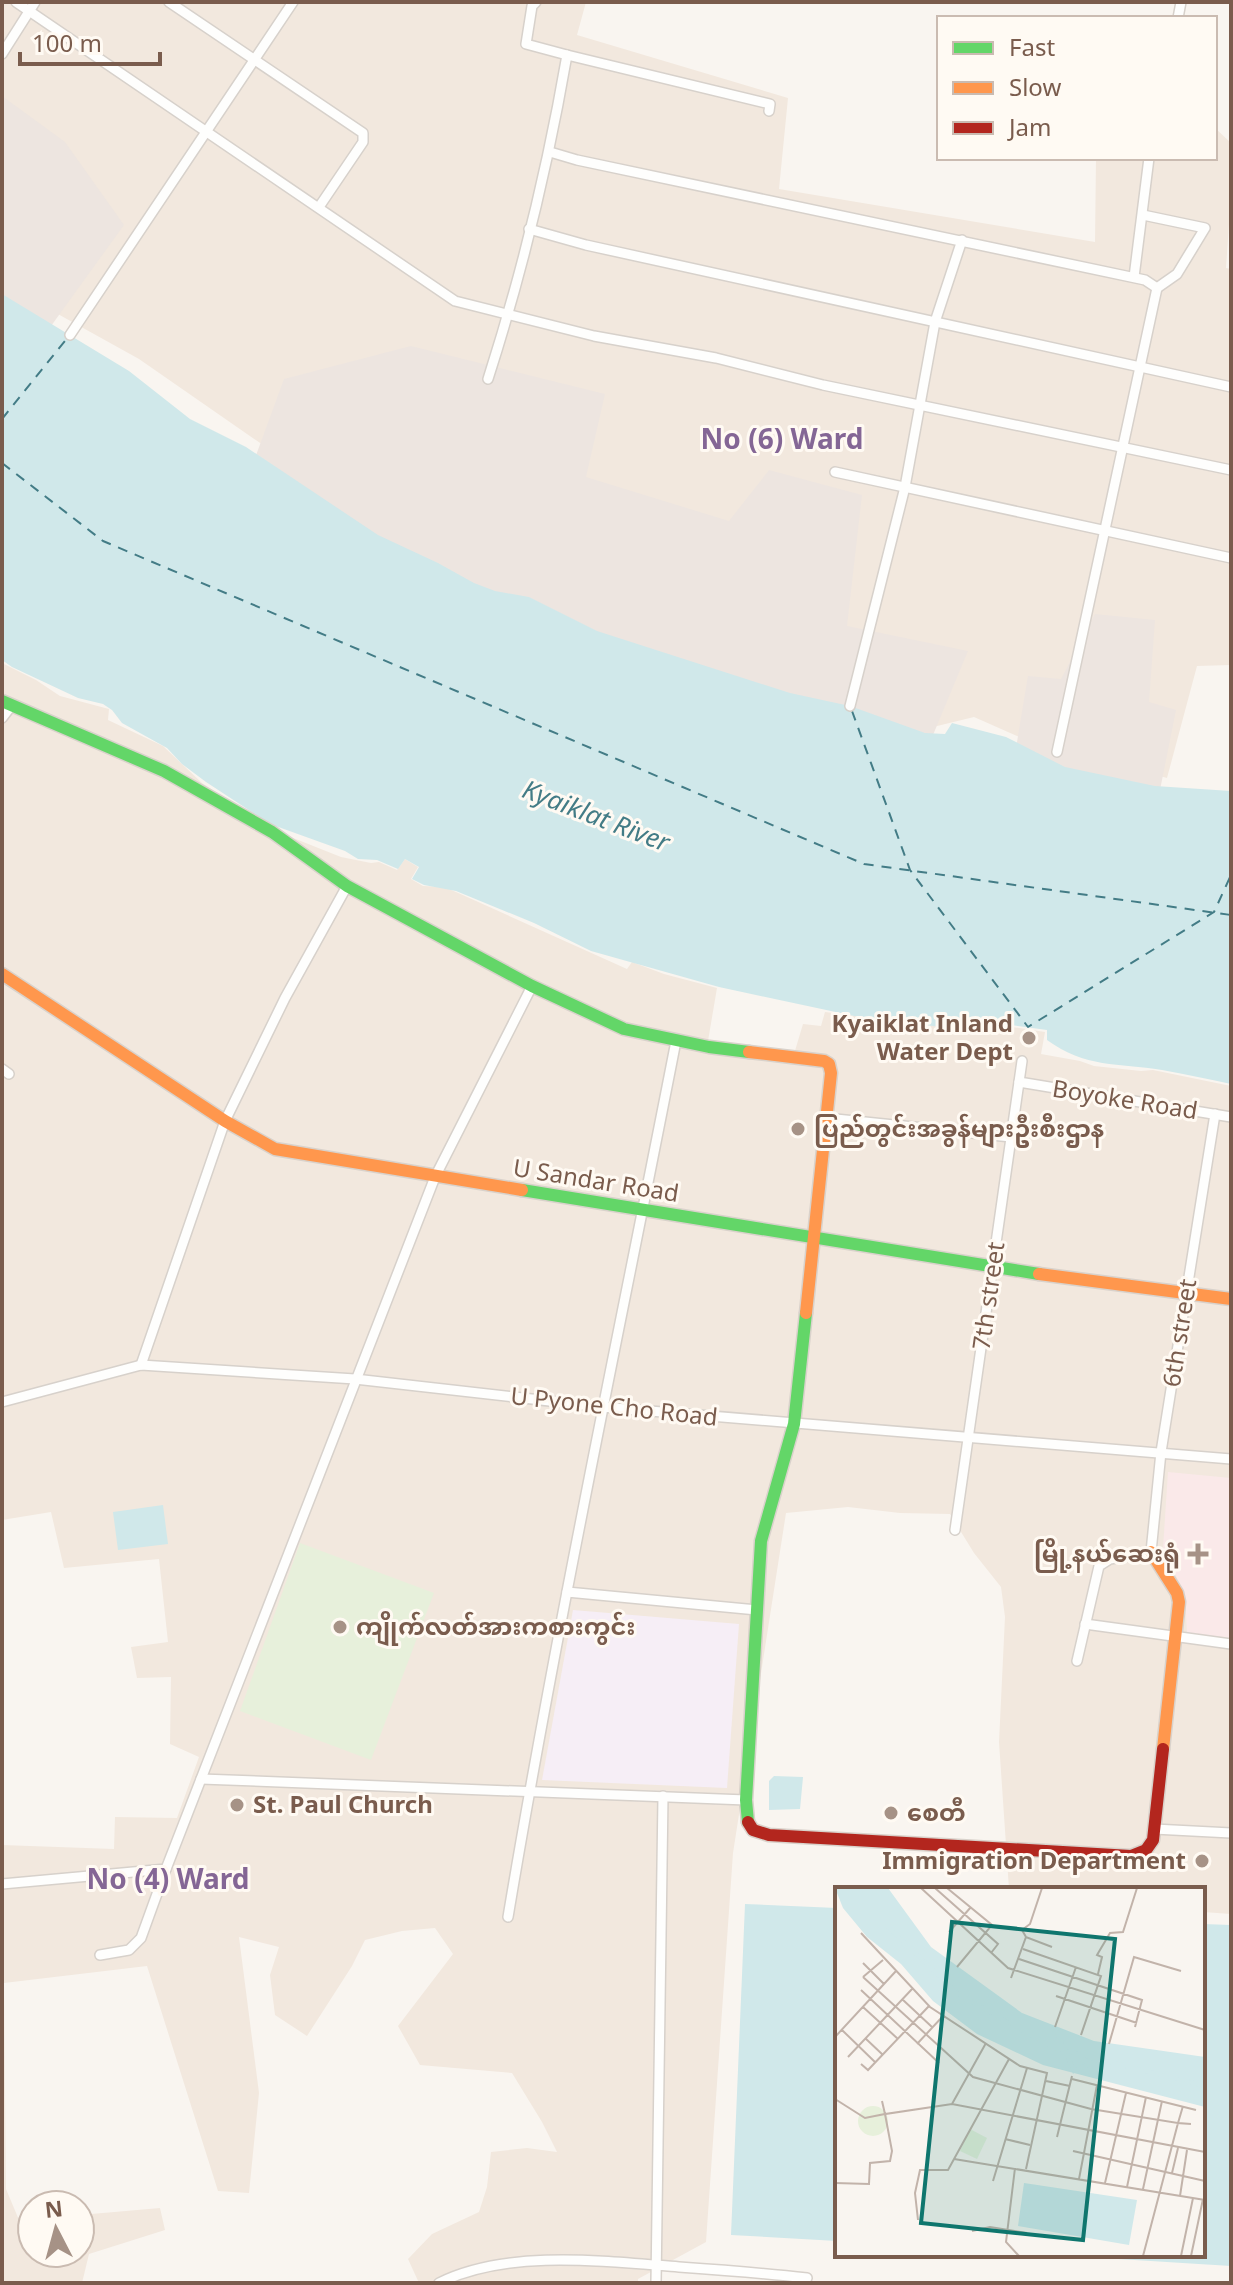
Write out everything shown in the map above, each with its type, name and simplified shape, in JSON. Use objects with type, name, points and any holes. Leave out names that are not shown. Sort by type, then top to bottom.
[{"type":"street","points":[[16,2],[31,6],[206,131],[455,301],[594,336],[716,358],[919,406],[1231,470]]},
{"type":"street","points":[[169,2],[363,133],[363,142],[319,207]]},
{"type":"street","points":[[70,335],[293,2]]},
{"type":"street","points":[[536,2],[532,6],[526,44],[770,104],[769,111]]},
{"type":"street","points":[[2,54],[31,6]]},
{"type":"street","points":[[488,379],[508,315],[550,152],[567,55]]},
{"type":"street","points":[[550,152],[1134,277],[1157,288]]},
{"type":"street","points":[[1134,277],[1149,160]]},
{"type":"street","points":[[1057,752],[1157,288],[1177,274],[1205,228],[1143,215]]},
{"type":"street","points":[[529,229],[586,245],[1231,387]]},
{"type":"street","points":[[850,706],[905,487],[935,322],[962,240]]},
{"type":"street","points":[[835,472],[1231,558]]},
{"type":"street","points":[[2,718],[7,703],[164,771],[272,832],[347,886],[532,986],[624,1029],[676,1041],[827,1062],[831,1073],[794,1424],[761,1541],[746,1800],[749,1825],[758,1833],[1137,1856],[1148,1849],[1153,1840],[1177,1637],[1178,1597],[1151,1552],[1110,1559],[1099,1566],[1077,1661]]},
{"type":"street","points":[[141,1365],[225,1121],[285,998],[347,886]]},
{"type":"street","name":"U Sandar Road","points":[[2,974],[225,1121],[275,1149],[993,1268],[1231,1299]]},
{"type":"street","points":[[100,1955],[129,1950],[141,1938],[435,1177],[532,986]]},
{"type":"street","points":[[508,1917],[602,1407],[676,1041]]},
{"type":"street","name":"7th street","points":[[955,1530],[1022,1061]]},
{"type":"street","name":"Boyoke Road","points":[[1019,1082],[1231,1117]]},
{"type":"street","name":"6th street","points":[[1151,1552],[1161,1452],[1215,1114]]},
{"type":"street","points":[[826,1118],[1011,1137]]},
{"type":"street","name":"U Pyone Cho Road","points":[[2,1402],[141,1365],[355,1379],[602,1407],[1231,1459]]},
{"type":"street","points":[[567,1592],[757,1610]]},
{"type":"street","points":[[1085,1624],[1231,1644]]},
{"type":"street","points":[[201,1779],[746,1800]]},
{"type":"street","points":[[656,2283],[663,1796]]},
{"type":"street","points":[[1154,1829],[1231,1833]]},
{"type":"street","points":[[2,1884],[166,1869]]},
{"type":"street","points":[[439,2283],[463,2271],[523,2262],[607,2261],[807,2278]]},
{"type":"shaded area","points":[[2,2],[586,2],[577,35],[788,98],[779,189],[1095,242],[1096,160],[1217,160],[1217,130],[1231,143],[1226,268],[1231,269],[1231,665],[1197,666],[1167,778],[1017,736],[974,717],[933,727],[361,513],[139,359],[2,283]]},
{"type":"shaded area","points":[[2,96],[65,142],[124,225],[38,344],[2,320]]},
{"type":"shaded area","points":[[411,346],[605,394],[586,477],[729,521],[769,470],[862,495],[847,626],[968,651],[928,747],[394,583],[251,469],[284,379]]},
{"type":"shaded area","points":[[1095,614],[1155,620],[1149,702],[1176,710],[1158,800],[1015,754],[1028,676],[1061,679]]},
{"type":"shaded area","points":[[2,663],[60,696],[109,709],[108,720],[163,746],[202,783],[273,830],[341,857],[379,862],[397,870],[405,859],[418,867],[411,879],[423,886],[444,887],[627,969],[632,962],[717,988],[708,1041],[794,1054],[803,1024],[821,1026],[825,1012],[979,1035],[1012,1027],[1045,1032],[1041,1054],[1094,1066],[1153,1070],[1231,1086],[1231,1914],[1205,1912],[1205,1887],[1009,1887],[999,1742],[1005,1617],[1001,1587],[974,1553],[950,1514],[900,1513],[848,1507],[786,1513],[733,1853],[706,2242],[638,2279],[638,2283],[419,2283],[408,2259],[432,2234],[479,2212],[487,2187],[491,2152],[527,2148],[557,2152],[512,2073],[420,2065],[398,2026],[453,1954],[435,1928],[402,1931],[365,1940],[307,2036],[275,2015],[270,1975],[279,1947],[239,1937],[259,2093],[249,2193],[218,2191],[147,1966],[4,1983],[6,2189],[16,2213],[16,2269],[85,2269],[82,2283],[2,2283],[2,1845],[114,1849],[115,1817],[177,1818],[199,1757],[170,1744],[171,1677],[137,1678],[131,1647],[168,1642],[159,1559],[64,1568],[51,1512],[2,1520]]},
{"type":"shaded area","name":"မြို့နယ်ဆေးရုံ","points":[[1168,1472],[1231,1478],[1231,1638],[1187,1633],[1185,1595],[1163,1548]]},
{"type":"shaded area","points":[[573,1610],[739,1624],[727,1788],[542,1780]]},
{"type":"shaded area","points":[[160,2208],[165,2230],[96,2252],[96,2214]]},
{"type":"green space","points":[[300,1543],[434,1593],[371,1760],[240,1711]]},
{"type":"water","name":"Kyaiklat River","points":[[2,294],[129,371],[190,419],[246,447],[378,535],[474,583],[495,591],[529,597],[597,631],[790,693],[850,706],[925,733],[945,734],[952,723],[1006,737],[1065,767],[1155,786],[1231,791],[1231,1084],[1088,1060],[1047,1040],[1047,1030],[1011,1025],[1008,1033],[982,1032],[859,1017],[719,987],[591,951],[534,923],[456,891],[424,885],[412,879],[419,867],[405,859],[398,869],[377,860],[358,859],[345,851],[270,824],[206,782],[167,748],[122,723],[103,704],[78,698],[12,667],[2,660]]},
{"type":"water","points":[[163,1505],[168,1544],[118,1550],[113,1512]]},
{"type":"water","points":[[774,1776],[803,1777],[800,1809],[769,1810],[769,1781]]},
{"type":"water","points":[[745,1904],[835,1908],[835,2241],[731,2235]]},
{"type":"water","points":[[1205,1924],[1231,1925],[1231,2266],[1086,2257],[1205,2257]]},
{"type":"ferry route","points":[[2,419],[69,336]]},
{"type":"ferry route","points":[[2,463],[103,541],[864,864],[1231,915]]},
{"type":"ferry route","points":[[852,711],[910,870],[1028,1027],[1214,912],[1231,875]]},
{"type":"traffic: fast","points":[[2,701],[164,771],[272,832],[347,886],[532,986],[624,1029],[749,1052]]},
{"type":"traffic: fast","points":[[522,1190],[1039,1274]]},
{"type":"traffic: fast","points":[[748,1822],[746,1800],[761,1541],[794,1424],[806,1313]]},
{"type":"traffic: slow","points":[[2,974],[225,1121],[275,1149],[522,1190]]},
{"type":"traffic: slow","points":[[749,1052],[824,1061],[829,1064],[831,1073],[806,1313]]},
{"type":"traffic: slow","points":[[1039,1274],[1231,1299]]},
{"type":"traffic: slow","points":[[1151,1552],[1177,1593],[1179,1602],[1163,1749]]},
{"type":"traffic: jam","points":[[748,1822],[753,1830],[769,1835],[1131,1856],[1146,1850],[1153,1840],[1163,1749]]},
{"type":"place","name":"Kyaiklat Inland Water Dept","points":[[1029,1038]]},
{"type":"place","name":"ပြည်တွင်းအခွန်များဦးစီးဌာန","points":[[798,1129]]},
{"type":"place","name":"မြို့နယ်ဆေးရုံ","points":[[1198,1554]]},
{"type":"place","name":"ကျိုက်လတ်အားကစားကွင်း","points":[[340,1627]]},
{"type":"place","name":"St. Paul Church","points":[[237,1805]]},
{"type":"place","name":"စေတီ","points":[[891,1813]]},
{"type":"place","name":"Immigration Department","points":[[1202,1861]]},
{"type":"district","name":"No (6) Ward","points":[[782,439]]},
{"type":"district","name":"No (4) Ward","points":[[168,1879]]}]
